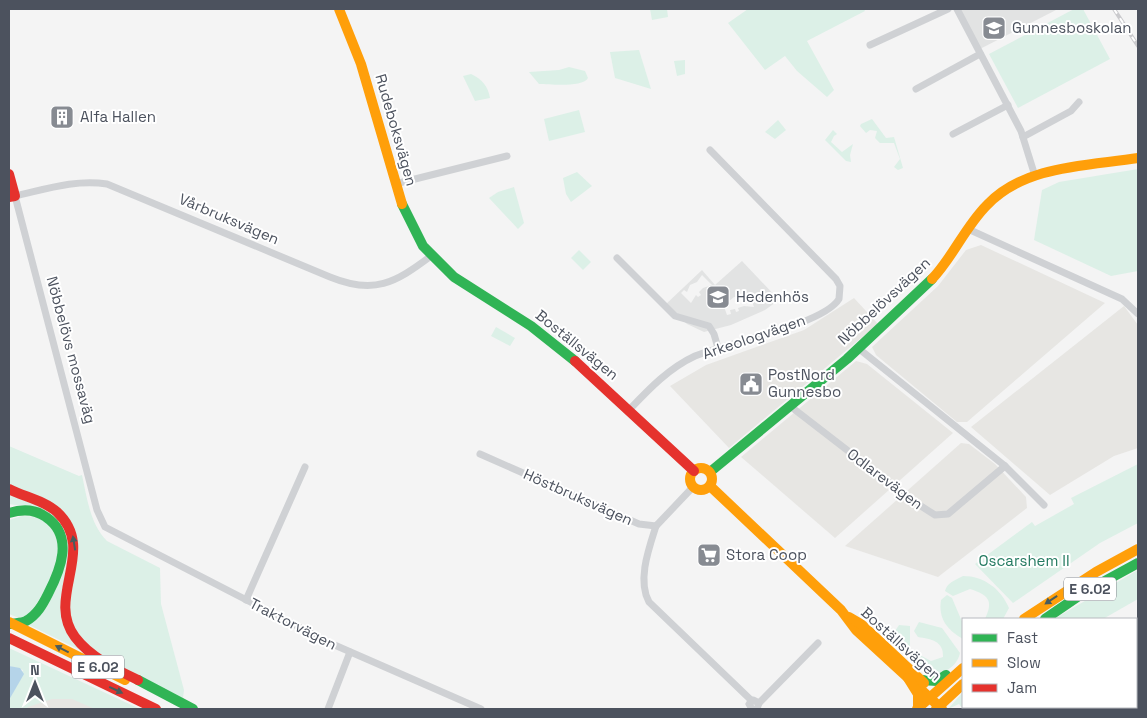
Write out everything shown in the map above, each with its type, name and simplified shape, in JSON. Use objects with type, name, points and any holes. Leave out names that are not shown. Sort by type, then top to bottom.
[{"type":"street","name":"Rudeboksvägen","points":[[339,9],[361,64],[394,184],[415,232],[431,256]]},
{"type":"street","points":[[870,45],[948,9]]},
{"type":"street","points":[[957,9],[1023,137],[1035,176]]},
{"type":"street","points":[[916,89],[980,54]]},
{"type":"street","points":[[1023,137],[1072,111],[1079,102]]},
{"type":"street","points":[[952,134],[1008,105]]},
{"type":"street","name":"Arkeologvägen","points":[[630,409],[666,374],[694,357],[770,333],[806,319],[832,306],[840,299],[841,293],[836,279],[830,272],[710,150]]},
{"type":"street","points":[[394,184],[507,156]]},
{"type":"street","name":"Nöbbelövsvägen","points":[[710,472],[858,348],[927,286],[943,267],[982,209],[995,196],[1012,185],[1035,176],[1138,158]]},
{"type":"street","name":"Nöbbelövs mossaväg","points":[[9,174],[12,197],[97,510],[102,523],[108,531]]},
{"type":"street","name":"Vårbruksvägen","points":[[12,197],[76,183],[91,181],[107,184],[330,277],[359,287],[374,286],[391,281],[412,270],[431,256]]},
{"type":"street","points":[[968,229],[1122,299],[1138,314]]},
{"type":"street","name":"Boställsvägen","points":[[431,256],[471,289],[556,344],[630,409],[694,471]]},
{"type":"street","points":[[617,258],[675,316],[709,326],[714,334],[718,348]]},
{"type":"street","points":[[858,348],[1005,466],[1044,505]]},
{"type":"street","name":"Odlarevägen","points":[[790,406],[900,491],[935,515],[948,514],[1005,466]]},
{"type":"street","name":"Höstbruksvägen","points":[[480,454],[632,522],[656,526]]},
{"type":"street","points":[[246,600],[305,468]]},
{"type":"street","points":[[702,468],[710,472],[712,478],[710,486],[702,490],[693,487],[690,477],[694,471],[702,468]]},
{"type":"street","name":"Boställsvägen","points":[[710,486],[846,615],[856,630],[908,678],[938,702]]},
{"type":"street","points":[[693,487],[656,526],[644,579],[649,602],[756,704]]},
{"type":"street","points":[[9,490],[47,505],[69,525],[76,550],[66,590],[64,610],[66,622],[82,646],[193,709]]},
{"type":"street","points":[[10,623],[22,623],[30,618],[42,604],[54,584],[64,556],[61,532],[55,524],[40,513],[12,510]]},
{"type":"street","name":"Traktorvägen","points":[[108,531],[350,652],[481,709]]},
{"type":"street","name":"E 6.02","points":[[1026,618],[1096,572],[1138,550]]},
{"type":"street","name":"E 6.02","points":[[1046,618],[1083,593],[1138,563]]},
{"type":"street","name":"Boställsvägen","points":[[846,615],[862,624],[921,680],[938,702]]},
{"type":"street","name":"E 6.02","points":[[10,623],[185,709]]},
{"type":"street","name":"E 6.02","points":[[9,638],[156,709]]},
{"type":"street","points":[[751,709],[749,706],[756,704],[818,643]]},
{"type":"street","points":[[329,709],[350,652]]},
{"type":"street","points":[[921,680],[930,682],[940,680],[962,663]]},
{"type":"street","points":[[938,702],[962,669]]},
{"type":"street","points":[[908,678],[918,694],[917,709],[938,702],[962,685]]},
{"type":"shaded area","name":"Gunnesboskolan","points":[[957,9],[1058,9],[978,50]]},
{"type":"shaded area","points":[[981,245],[1105,303],[967,422],[957,422],[876,355],[872,347],[938,286],[966,250]]},
{"type":"shaded area","name":"Hedenhös","points":[[742,261],[779,300],[765,310],[731,325],[704,332],[687,324],[665,305],[702,270],[715,285]],"holes":[[[702,275],[712,285],[703,288],[699,292],[701,295],[698,297],[696,295],[691,303],[681,293],[684,290],[687,292],[690,285],[697,282]],[[749,293],[754,307],[744,306],[738,308],[739,311],[736,312],[735,309],[730,310],[731,314],[727,315],[722,301],[726,300],[728,302],[734,297],[741,298]]]},
{"type":"shaded area","points":[[854,298],[878,324],[729,448],[670,386],[706,365],[804,330]]},
{"type":"shaded area","points":[[1124,306],[1138,325],[1138,448],[1114,456],[1050,495],[971,427]]},
{"type":"shaded area","points":[[856,361],[867,364],[953,433],[835,538],[741,457]]},
{"type":"shaded area","points":[[961,443],[969,444],[995,464],[1026,497],[1027,508],[938,577],[845,546]]},
{"type":"shaded area","points":[[59,687],[126,709],[11,709]]},
{"type":"green space","points":[[650,9],[667,9],[668,17],[652,20]]},
{"type":"green space","points":[[748,9],[864,9],[865,11],[807,41],[834,90],[827,97],[797,71],[785,56],[765,70],[728,23]]},
{"type":"green space","points":[[1074,9],[1083,9],[1110,59],[1018,108],[989,54]]},
{"type":"green space","points":[[639,50],[651,89],[615,78],[610,52]]},
{"type":"green space","points":[[685,60],[685,74],[677,76],[674,61]]},
{"type":"green space","points":[[569,67],[585,71],[588,78],[585,81],[573,84],[539,84],[529,72],[559,70]]},
{"type":"green space","points":[[471,74],[484,83],[490,98],[475,101],[463,76]]},
{"type":"green space","points":[[579,110],[585,132],[549,141],[544,119]]},
{"type":"green space","points":[[872,119],[886,138],[894,137],[903,168],[898,170],[894,167],[900,159],[894,143],[880,143],[875,138],[877,131],[870,130],[866,133],[860,126]]},
{"type":"green space","points":[[778,120],[786,130],[775,139],[765,132]]},
{"type":"green space","points":[[833,130],[837,134],[831,142],[842,152],[853,144],[850,155],[851,162],[846,161],[825,140]]},
{"type":"green space","points":[[1138,169],[1138,271],[1111,276],[1034,240],[1042,190],[1059,182]]},
{"type":"green space","points":[[577,172],[592,186],[571,202],[566,194],[563,178]]},
{"type":"green space","points":[[514,187],[524,223],[518,229],[489,198],[498,192]]},
{"type":"green space","points":[[579,250],[591,262],[583,270],[571,258]]},
{"type":"green space","points":[[496,327],[515,338],[510,346],[491,336]]},
{"type":"green space","points":[[9,446],[79,476],[82,475],[90,510],[101,534],[107,541],[160,568],[161,604],[184,690],[183,698],[113,662],[95,650],[81,637],[71,622],[68,606],[77,562],[77,534],[9,486]]},
{"type":"green space","name":"Oscarshem II","points":[[1138,464],[1138,523],[1100,543],[1013,603],[975,564],[1032,522],[1035,526],[1074,504],[1071,498]]},
{"type":"green space","points":[[9,493],[37,504],[67,541],[36,508],[9,504]]},
{"type":"green space","points":[[22,516],[40,517],[54,528],[61,551],[48,586],[29,615],[19,618],[9,614],[9,520]]},
{"type":"green space","points":[[67,541],[71,546],[61,596],[82,651],[29,625]]},
{"type":"green space","points":[[1138,570],[1138,599],[1105,618],[1056,618]]},
{"type":"green space","points":[[963,576],[971,577],[978,578],[991,585],[1006,601],[1009,608],[1004,618],[986,618],[989,603],[988,599],[981,594],[970,589],[953,596],[945,591],[954,580]]},
{"type":"green space","points":[[947,595],[952,598],[962,622],[962,638],[952,632],[942,618],[941,600]]},
{"type":"green space","points":[[919,622],[942,628],[960,653],[953,666],[940,674],[930,676],[912,659],[916,653],[931,661],[943,657],[939,644],[932,640],[918,637],[914,631]]},
{"type":"green space","points":[[899,625],[910,626],[910,647],[906,648],[897,639],[895,631]]},
{"type":"green space","points":[[9,648],[140,709],[95,709],[72,699],[52,699],[26,709],[9,709],[9,700],[23,670],[9,666]]},
{"type":"green space","points":[[962,693],[962,708],[959,704],[948,709]]},
{"type":"green space","points":[[962,708],[1077,709],[963,709]]},
{"type":"water","points":[[9,666],[20,668],[24,674],[9,700]]},
{"type":"railway","points":[[1114,9],[1138,46]]},
{"type":"traffic: fast","points":[[402,204],[423,246],[454,277],[531,326],[575,361]]},
{"type":"traffic: fast","points":[[710,472],[847,359],[932,279]]},
{"type":"traffic: fast","points":[[9,513],[28,510],[42,514],[55,525],[62,543],[62,553],[57,574],[42,605],[26,621],[11,624]]},
{"type":"traffic: fast","points":[[1046,618],[1083,593],[1138,563]]},
{"type":"traffic: fast","points":[[921,680],[937,681],[946,675]]},
{"type":"traffic: fast","points":[[138,680],[193,709]]},
{"type":"traffic: slow","points":[[339,9],[361,64],[402,204]]},
{"type":"traffic: slow","points":[[932,279],[965,232],[987,205],[1002,192],[1019,182],[1058,170],[1138,158]]},
{"type":"traffic: slow","points":[[701,468],[709,471],[712,479],[709,487],[701,490],[693,487],[690,479],[693,471],[701,468]]},
{"type":"traffic: slow","points":[[710,486],[841,610],[856,630],[942,709]]},
{"type":"traffic: slow","points":[[1026,618],[1096,572],[1138,549]]},
{"type":"traffic: slow","points":[[849,617],[861,624],[924,683]]},
{"type":"traffic: slow","points":[[9,622],[125,680]]},
{"type":"traffic: slow","points":[[917,709],[962,669]]},
{"type":"traffic: slow","points":[[908,678],[918,694],[918,708]]},
{"type":"traffic: slow","points":[[936,709],[962,685]]},
{"type":"traffic: jam","points":[[9,174],[15,196],[9,197]]},
{"type":"traffic: jam","points":[[575,361],[694,471]]},
{"type":"traffic: jam","points":[[9,489],[52,508],[68,527],[73,542],[73,558],[65,606],[67,622],[75,637],[95,656],[138,680]]},
{"type":"traffic: jam","points":[[9,638],[156,709]]},
{"type":"place","name":"Gunnesboskolan","points":[[994,28]]},
{"type":"place","name":"Alfa Hallen","points":[[62,117]]},
{"type":"place","name":"Hedenhös","points":[[718,297]]},
{"type":"place","name":"PostNord Gunnesbo","points":[[751,384]]},
{"type":"place","name":"Stora Coop","points":[[709,555]]}]
